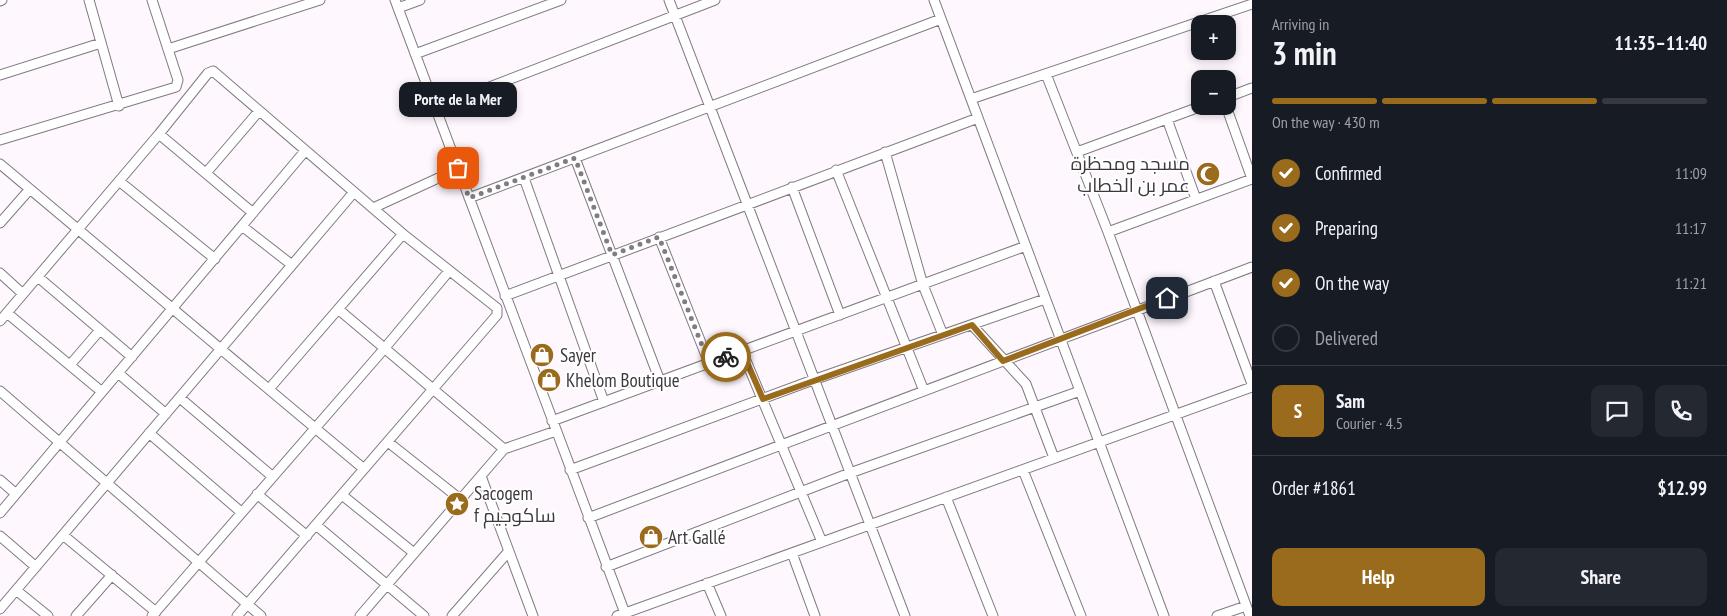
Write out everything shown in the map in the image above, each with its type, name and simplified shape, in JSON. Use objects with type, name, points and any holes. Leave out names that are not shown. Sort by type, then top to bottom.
[{"type":"street","points":[[89,0],[119,106]]},
{"type":"street","points":[[0,138],[119,106],[176,87],[178,80],[152,0]]},
{"type":"street","points":[[168,49],[320,0]]},
{"type":"street","points":[[420,0],[396,4],[623,615],[1252,386],[1214,281]]},
{"type":"street","points":[[415,54],[561,0]]},
{"type":"street","points":[[669,0],[905,616]]},
{"type":"street","points":[[435,108],[715,0]]},
{"type":"street","points":[[934,0],[1164,616]]},
{"type":"street","points":[[971,99],[1252,4]]},
{"type":"street","points":[[469,198],[941,19]]},
{"type":"street","points":[[0,75],[102,43]]},
{"type":"street","points":[[0,321],[210,71],[217,72],[305,151],[403,234],[494,306],[498,312],[237,616]]},
{"type":"street","points":[[1046,74],[1108,232],[1250,616]]},
{"type":"street","points":[[1236,94],[1252,88]]},
{"type":"street","points":[[1077,152],[1191,110]]},
{"type":"street","points":[[206,173],[260,111]]},
{"type":"street","points":[[1108,232],[1252,179],[1229,115]]},
{"type":"street","points":[[505,296],[978,118]]},
{"type":"street","points":[[1167,119],[1196,199]]},
{"type":"street","points":[[159,134],[253,213]]},
{"type":"street","points":[[0,513],[305,151]]},
{"type":"street","points":[[885,152],[923,285],[943,335]]},
{"type":"street","points":[[575,158],[660,381]]},
{"type":"street","points":[[0,164],[364,469]]},
{"type":"street","points":[[373,208],[458,168]]},
{"type":"street","points":[[836,170],[905,348],[924,391]]},
{"type":"street","points":[[524,178],[604,402]]},
{"type":"street","points":[[119,181],[215,259]]},
{"type":"street","points":[[792,187],[840,315]]},
{"type":"street","points":[[0,224],[30,188]]},
{"type":"street","points":[[0,609],[354,192]]},
{"type":"street","points":[[242,226],[292,265]]},
{"type":"street","points":[[268,388],[403,234]]},
{"type":"street","points":[[659,237],[709,363]]},
{"type":"street","points":[[552,421],[1026,246]]},
{"type":"street","points":[[588,518],[1136,309],[1252,267]]},
{"type":"street","points":[[63,535],[112,575],[154,614],[241,512],[274,477],[449,271]]},
{"type":"street","points":[[0,273],[23,294]]},
{"type":"street","points":[[38,277],[132,357]]},
{"type":"street","points":[[570,470],[814,380],[1045,299]]},
{"type":"street","points":[[338,309],[504,449]]},
{"type":"street","points":[[7,313],[102,392]]},
{"type":"street","points":[[972,325],[1026,384],[1054,458]]},
{"type":"street","points":[[70,365],[100,330]]},
{"type":"street","points":[[742,351],[822,542]]},
{"type":"street","points":[[118,373],[166,414]]},
{"type":"street","points":[[0,390],[261,616]]},
{"type":"street","points":[[606,567],[850,473],[1080,391]]},
{"type":"street","points":[[180,398],[274,477]]},
{"type":"street","points":[[360,616],[504,449],[556,432]]},
{"type":"street","points":[[149,434],[241,512]]},
{"type":"street","points":[[388,442],[460,499]]},
{"type":"street","points":[[1023,470],[1081,616]]},
{"type":"street","points":[[481,476],[533,616]]},
{"type":"street","points":[[0,480],[16,494]]},
{"type":"street","points":[[257,494],[307,536]]},
{"type":"street","points":[[342,495],[414,553]]},
{"type":"street","points":[[946,497],[993,616]]},
{"type":"street","points":[[316,525],[424,616]]},
{"type":"street","points":[[0,536],[36,567]]},
{"type":"street","points":[[452,616],[508,551]]},
{"type":"street","points":[[792,553],[815,616]]},
{"type":"street","points":[[76,616],[112,575]]},
{"type":"street","points":[[707,584],[721,616]]},
{"type":"street","points":[[16,590],[48,616]]},
{"type":"street","points":[[1217,616],[1246,606]]},
{"type":"way so far","points":[[458,168],[469,198],[575,158],[612,255],[659,237],[709,363],[726,357]]},
{"type":"place","name":"Porte de la Mer","points":[[458,168]]},
{"type":"place","name":"مسجد ومحظرة عمر بن الخطاب","points":[[1208,174]]},
{"type":"place","name":"Sayer","points":[[542,355]]},
{"type":"place","name":"Khelom Boutique","points":[[549,380]]},
{"type":"place","name":"Sacogem f ساكوجيم","points":[[457,504]]},
{"type":"place","name":"Art Gallé","points":[[651,537]]},
{"type":"route","points":[[726,357],[742,351],[763,399],[972,325],[1003,361],[1167,298]]}]
